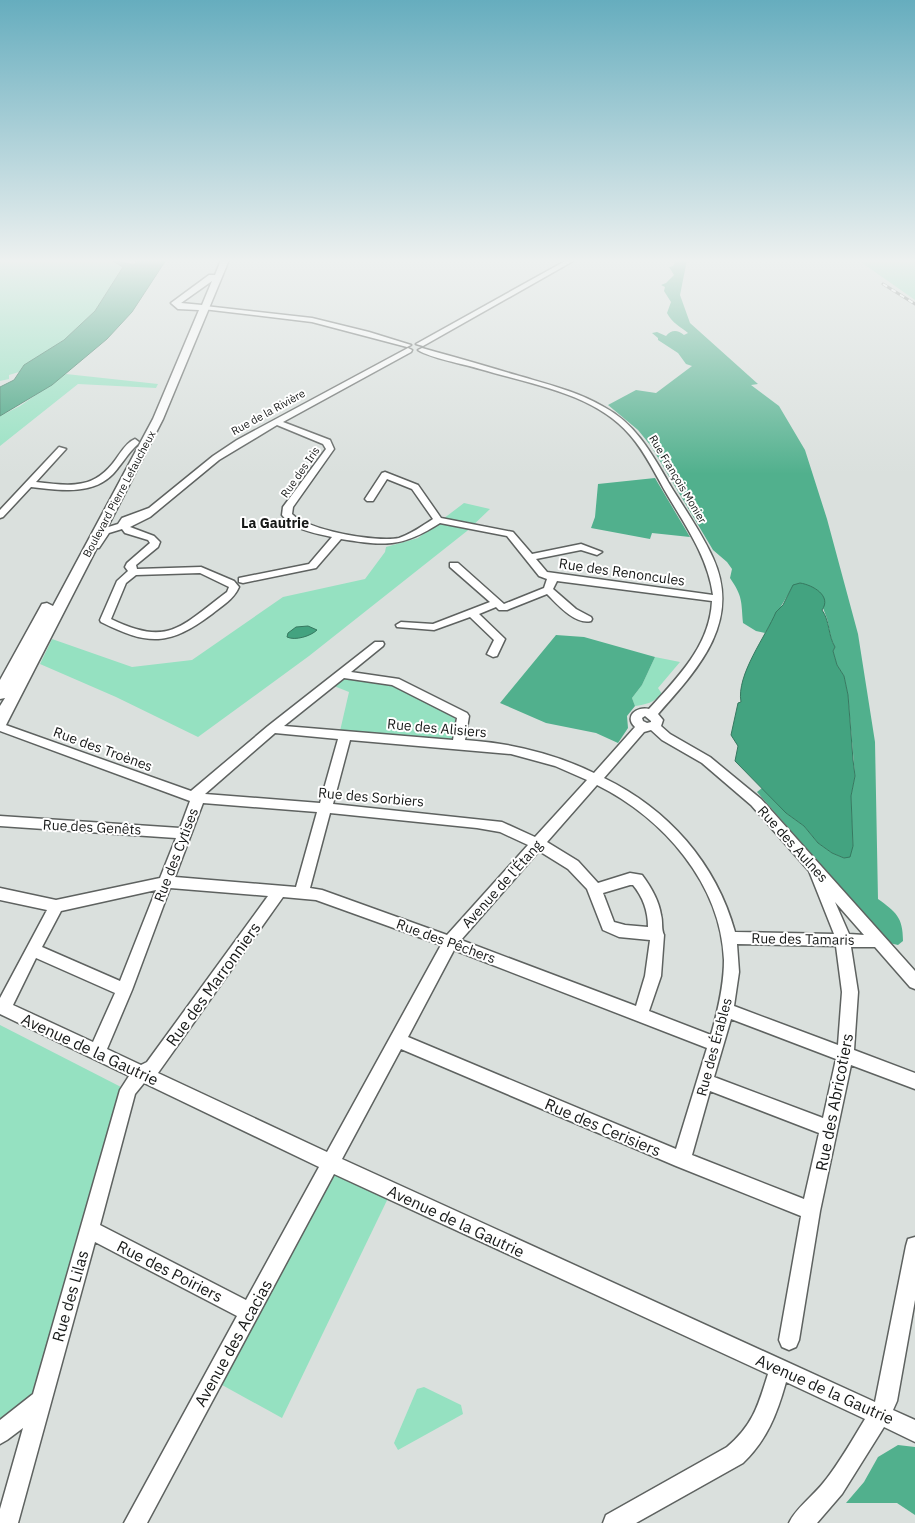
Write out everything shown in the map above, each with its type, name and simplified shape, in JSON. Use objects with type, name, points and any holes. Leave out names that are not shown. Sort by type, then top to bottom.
[{"type":"main road","name":"Boulevard Pierre Lefaucheux","points":[[0,694],[148,420],[190,331]]},
{"type":"main road","name":"Boulevard Pierre Lefaucheux","points":[[0,721],[158,419],[192,331]]},
{"type":"street","points":[[349,331],[408,348],[421,347],[449,331]]},
{"type":"street","name":"Rue François Monier","points":[[421,347],[560,390],[590,402],[622,422],[638,438],[710,559],[718,599],[710,637],[702,652],[649,722]]},
{"type":"street","name":"Rue de la Rivière","points":[[84,559],[94,550],[105,531],[137,521],[216,458],[408,348]]},
{"type":"street","name":"Rue des Iris","points":[[276,422],[327,442],[330,449],[288,507],[288,519],[292,523],[338,536],[375,542],[408,538],[438,520]]},
{"type":"street","points":[[30,484],[77,487],[98,481],[115,467],[128,448],[135,442]]},
{"type":"street","points":[[0,515],[62,449]]},
{"type":"street","points":[[370,498],[385,475],[415,487],[438,520]]},
{"type":"street","name":"Rue des Renoncules","points":[[438,520],[510,534],[544,574],[553,577],[718,599]]},
{"type":"street","points":[[124,525],[128,531],[151,538],[155,542],[155,545],[132,564],[130,568],[134,572],[140,574],[201,570],[230,583],[234,587],[231,594],[178,631],[165,636],[149,636],[114,625],[105,620],[122,581],[134,572]]},
{"type":"street","points":[[243,580],[312,566],[338,536]]},
{"type":"street","name":"Rue des Renoncules","points":[[530,557],[581,547],[597,552]]},
{"type":"street","points":[[454,565],[500,605]]},
{"type":"street","points":[[548,590],[553,577]]},
{"type":"street","points":[[401,626],[434,627],[475,616],[500,605],[548,590]]},
{"type":"street","points":[[548,590],[572,611],[587,619]]},
{"type":"street","points":[[475,616],[500,638],[493,654]]},
{"type":"street","name":"Rue des Cytises","points":[[97,1052],[124,990],[166,882],[197,801],[196,794],[272,729],[379,644]]},
{"type":"street","points":[[342,674],[395,682],[463,716],[458,744]]},
{"type":"street","name":"Avenue de l'Étang","points":[[331,1164],[450,942],[594,779],[649,722]]},
{"type":"street","name":"Rue des Aulnes","points":[[649,722],[666,737],[706,760],[756,802],[915,982]]},
{"type":"street","name":"Rue des Troènes","points":[[0,727],[196,798]]},
{"type":"street","name":"Rue des Alisiers","points":[[272,729],[502,748],[536,755],[594,779]]},
{"type":"street","points":[[302,892],[345,735]]},
{"type":"street","name":"Rue des Érables","points":[[594,779],[618,791],[646,809],[692,855],[711,884],[720,905],[728,938],[732,971],[726,1010],[682,1160]]},
{"type":"street","name":"Rue des Sorbiers","points":[[196,798],[325,808],[502,827],[538,844],[573,865],[594,890],[602,906],[608,926],[614,930],[654,934]]},
{"type":"street","name":"Rue des Genêts","points":[[0,822],[184,833]]},
{"type":"street","name":"Rue des Abricotiers","points":[[789,1340],[828,1128],[846,1055],[849,1025],[850,992],[842,939],[832,907],[814,867]]},
{"type":"street","points":[[594,890],[630,879],[637,879],[645,891],[653,911],[656,927],[654,934],[657,935],[658,952],[655,969],[640,1015]]},
{"type":"street","name":"Rue des Pêchers","points":[[56,906],[166,882],[302,892],[328,898],[450,942],[716,1044]]},
{"type":"street","name":"Rue des Marronniers","points":[[141,1073],[152,1067],[280,890]]},
{"type":"street","points":[[0,894],[56,906],[1,1007]]},
{"type":"street","name":"Rue des Tamaris","points":[[728,938],[879,941]]},
{"type":"street","points":[[33,950],[124,990]]},
{"type":"street","name":"Avenue de la Gautrie","points":[[1,1007],[331,1164],[915,1431]]},
{"type":"street","points":[[726,1010],[915,1081]]},
{"type":"street","name":"Rue des Cerisiers","points":[[397,1040],[682,1160],[812,1212]]},
{"type":"street","name":"Rue des Lilas","points":[[8,1523],[40,1401],[128,1090],[141,1073]]},
{"type":"street","points":[[705,1081],[828,1128]]},
{"type":"street","name":"Avenue des Acacias","points":[[135,1523],[331,1164]]},
{"type":"street","name":"Rue des Poiriers","points":[[89,1229],[250,1312]]},
{"type":"street","points":[[800,1523],[818,1508],[830,1493],[887,1401],[915,1246]]},
{"type":"street","points":[[614,1523],[735,1455],[745,1447],[764,1422],[780,1369]]},
{"type":"street","points":[[0,1434],[40,1401]]},
{"type":"shaded area","points":[[0,331],[74,331],[64,340],[24,365],[19,372],[9,375],[9,379],[0,381]]},
{"type":"shaded area","points":[[74,331],[114,331],[52,385],[0,416],[0,387],[14,380],[24,365],[64,340]]},
{"type":"shaded area","points":[[674,331],[684,335],[688,333],[686,331],[699,331],[758,384],[751,385],[779,406],[805,450],[827,519],[858,634],[875,742],[878,899],[894,912],[900,921],[903,941],[898,945],[889,943],[757,792],[762,788],[786,813],[804,826],[818,843],[832,853],[844,858],[853,846],[851,796],[855,776],[848,695],[844,676],[837,665],[833,651],[835,647],[827,620],[815,589],[804,584],[792,588],[765,633],[756,631],[743,623],[741,599],[730,578],[732,569],[713,550],[651,446],[638,430],[608,405],[636,390],[656,393],[692,366],[686,364],[678,353],[658,340],[652,333],[657,332],[666,336]]},
{"type":"shaded area","points":[[66,374],[158,384],[156,388],[78,384],[0,446],[0,416],[20,406]]},
{"type":"shaded area","points":[[655,478],[690,537],[652,533],[650,539],[591,528],[595,517],[598,484]]},
{"type":"shaded area","points":[[464,503],[490,509],[467,531],[309,656],[198,737],[116,697],[40,664],[52,639],[132,667],[192,660],[283,597],[365,579],[385,552],[386,547],[418,538]]},
{"type":"shaded area","points":[[800,583],[820,592],[825,600],[822,610],[825,614],[835,647],[833,651],[837,665],[844,676],[848,695],[855,776],[851,796],[853,846],[850,857],[844,858],[832,853],[818,843],[804,826],[786,813],[735,761],[738,746],[731,735],[738,703],[741,702],[741,691],[747,668],[776,612],[783,605],[793,585]]},
{"type":"shaded area","points":[[308,626],[317,630],[303,637],[287,637],[288,633],[296,627]]},
{"type":"shaded area","points":[[556,635],[584,637],[655,657],[642,685],[632,698],[635,706],[627,716],[628,728],[618,743],[596,733],[546,723],[500,703]]},
{"type":"shaded area","points":[[655,657],[680,662],[658,688],[662,694],[659,697],[650,703],[635,706],[632,698],[642,685]]},
{"type":"shaded area","points":[[344,678],[396,686],[455,718],[455,735],[453,739],[340,731],[349,692],[334,686]]},
{"type":"shaded area","points":[[0,1025],[121,1087],[36,1393],[0,1423]]},
{"type":"shaded area","points":[[331,1164],[391,1192],[282,1418],[213,1380]]},
{"type":"shaded area","points":[[424,1387],[461,1405],[463,1414],[398,1450],[394,1443],[417,1389]]},
{"type":"shaded area","points":[[898,1445],[915,1447],[915,1515],[897,1503],[846,1503],[864,1482],[878,1457]]},
{"type":"district","name":"La Gautrie","points":[[275,523]]}]
